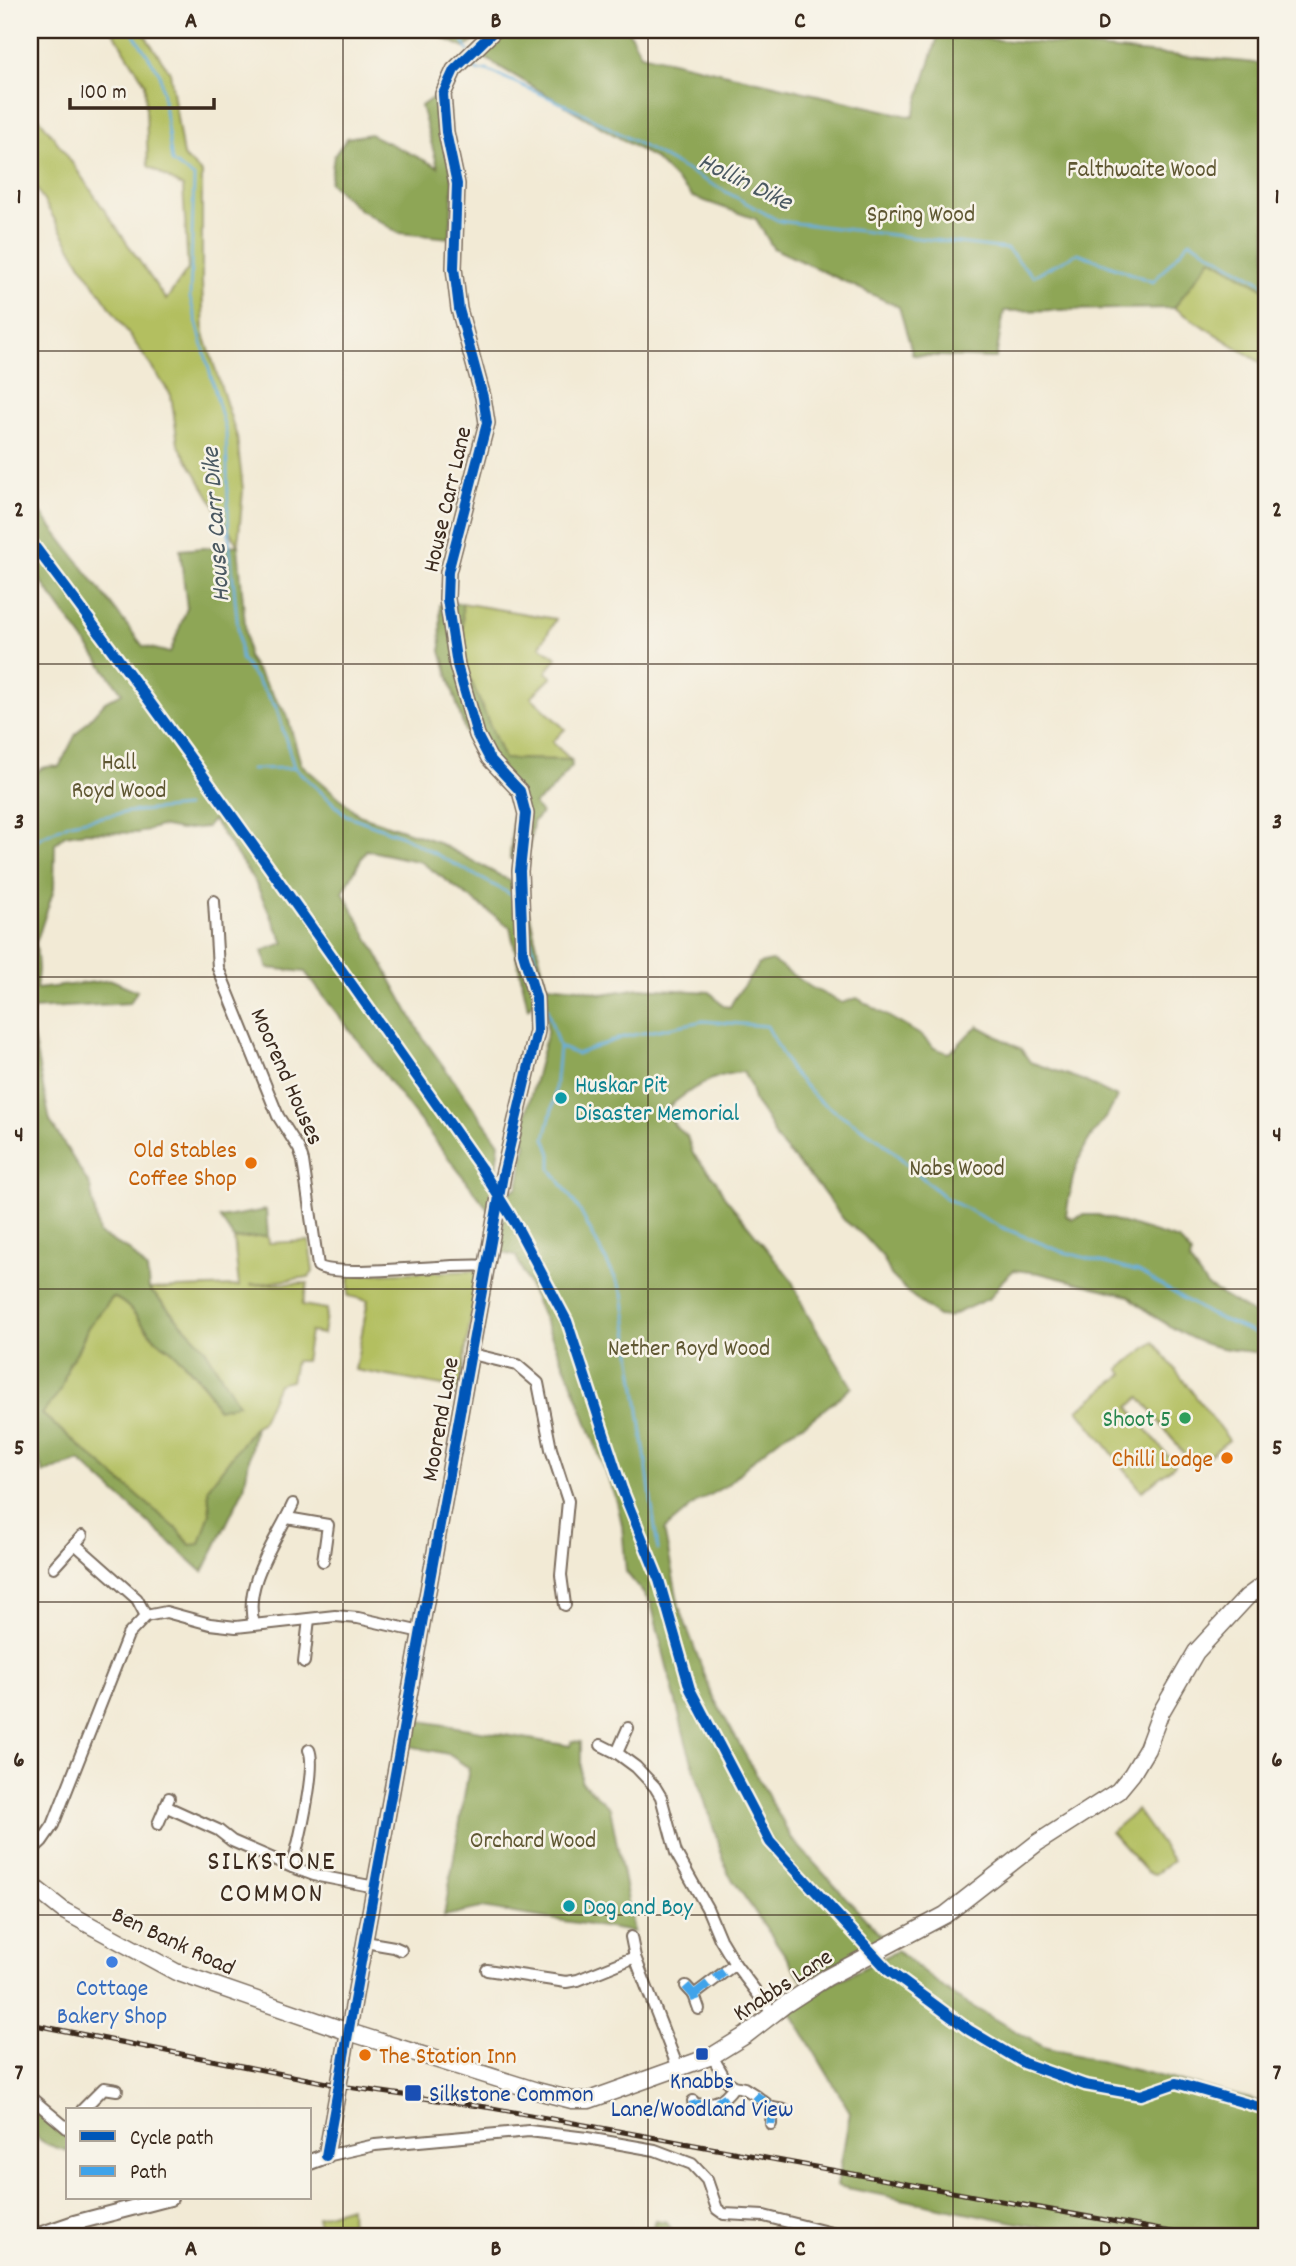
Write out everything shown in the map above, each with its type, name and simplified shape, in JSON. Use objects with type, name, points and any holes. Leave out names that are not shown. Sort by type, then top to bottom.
[{"type":"main road","name":"Knabbs Lane","points":[[349,2032],[572,2100],[589,2100],[712,2056],[826,1978],[945,1915],[1037,1843],[1118,1791],[1147,1749],[1160,1714],[1196,1652],[1247,1597],[1266,1583]]},
{"type":"main road","name":"Ben Bank Road","points":[[30,1884],[75,1917],[176,1972],[349,2032]]},
{"type":"street","name":"House Carr Lane","points":[[495,30],[454,70],[443,94],[446,132],[457,184],[454,268],[457,296],[483,397],[486,423],[448,572],[447,599],[457,664],[477,735],[489,758],[520,791],[526,814]]},
{"type":"street","name":"Moorend Lane","points":[[326,2155],[509,1146],[537,1031],[536,998],[523,953],[520,871],[526,814]]},
{"type":"street","name":"Moorend Houses","points":[[214,901],[218,968],[278,1116],[299,1149],[318,1266],[322,1269],[350,1271],[488,1266]]},
{"type":"street","points":[[472,1354],[517,1365],[538,1383],[551,1449],[568,1501],[561,1575],[565,1605]]},
{"type":"street","points":[[254,1625],[252,1616],[256,1583],[293,1504]]},
{"type":"street","points":[[287,1518],[328,1525],[323,1561]]},
{"type":"street","points":[[60,1565],[79,1540],[137,1599],[146,1616]]},
{"type":"street","points":[[30,1852],[53,1825],[128,1635],[146,1616],[166,1612],[222,1625],[254,1625],[335,1616],[358,1618],[421,1632]]},
{"type":"street","points":[[304,1662],[309,1619]]},
{"type":"street","points":[[617,1753],[628,1728]]},
{"type":"street","points":[[601,1745],[617,1753],[648,1779],[661,1797],[676,1853],[707,1908],[720,1939],[735,1964],[773,2014]]},
{"type":"street","points":[[292,1867],[310,1779],[309,1750]]},
{"type":"street","points":[[158,1824],[167,1802],[218,1830],[232,1841],[292,1867],[314,1875],[375,1886]]},
{"type":"street","points":[[631,1937],[635,1957],[678,2068]]},
{"type":"street","points":[[365,1942],[401,1950]]},
{"type":"street","points":[[487,1969],[566,1982],[578,1980],[635,1957]]},
{"type":"street","points":[[694,1995],[735,1964]]},
{"type":"street","points":[[685,1986],[694,1995],[699,2009]]},
{"type":"street","points":[[712,2056],[726,2080],[734,2086],[744,2088],[772,2108],[784,2110]]},
{"type":"street","points":[[693,2101],[694,2105],[717,2103],[726,2097],[734,2086]]},
{"type":"street","points":[[84,2108],[104,2088],[117,2090]]},
{"type":"street","points":[[30,2097],[66,2127]]},
{"type":"street","points":[[771,2124],[772,2108]]},
{"type":"street","points":[[312,2161],[326,2155],[375,2146],[529,2131],[587,2138],[663,2153],[692,2164],[707,2180],[717,2209],[724,2214],[764,2216],[843,2236]]},
{"type":"street","points":[[36,2236],[162,2200]]},
{"type":"green space","points":[[112,30],[141,30],[170,72],[183,156],[202,173],[204,334],[237,437],[243,490],[238,545],[178,444],[171,395],[81,265],[30,177],[30,106],[166,300],[188,269],[183,187],[148,166],[145,83]]},
{"type":"green space","points":[[426,30],[486,30],[487,31],[465,48]]},
{"type":"green space","points":[[504,30],[628,30],[641,54],[913,117],[938,36],[1266,64],[1266,290],[1211,258],[1174,308],[1004,311],[996,358],[913,355],[899,307],[773,248],[756,219],[693,197],[655,159],[478,54]]},
{"type":"green space","points":[[439,93],[453,184],[450,238],[399,233],[359,209],[330,183],[334,156],[347,138],[370,134],[438,167],[421,106]]},
{"type":"green space","points":[[1211,258],[1266,290],[1266,359],[1263,364],[1174,308]]},
{"type":"green space","points":[[30,499],[143,646],[170,653],[187,608],[180,550],[238,545],[248,658],[287,715],[301,764],[359,815],[435,841],[516,884],[530,916],[546,985],[603,994],[640,988],[710,992],[723,1006],[730,1007],[759,964],[772,961],[812,988],[842,1003],[857,998],[922,1036],[934,1048],[948,1053],[978,1026],[1021,1049],[1030,1062],[1082,1080],[1117,1097],[1078,1162],[1066,1216],[1072,1219],[1084,1215],[1098,1215],[1179,1240],[1191,1254],[1190,1262],[1207,1286],[1254,1314],[1266,1315],[1266,1354],[1226,1349],[1203,1343],[1181,1332],[1157,1318],[1129,1296],[1039,1273],[1014,1270],[990,1298],[948,1317],[938,1316],[891,1275],[883,1257],[864,1236],[844,1220],[820,1188],[777,1140],[767,1119],[755,1103],[743,1072],[721,1076],[701,1084],[666,1109],[675,1126],[687,1136],[693,1154],[791,1279],[807,1314],[852,1387],[808,1422],[787,1433],[727,1485],[697,1502],[664,1530],[679,1606],[712,1695],[792,1839],[883,1938],[803,1981],[728,1873],[687,1746],[651,1603],[626,1572],[617,1502],[570,1378],[516,1256],[499,1252],[508,1193],[518,1187],[526,1144],[521,1134],[547,1033],[546,987],[528,1008],[510,927],[421,862],[366,850],[343,892],[423,1038],[499,1143],[491,1213],[305,972],[268,968],[262,951],[284,943],[255,882],[213,820],[207,827],[180,830],[160,826],[138,833],[86,832],[65,835],[55,844],[54,889],[36,943],[36,989],[112,980],[137,991],[130,1003],[33,1009],[31,1028],[50,1121],[90,1186],[99,1234],[129,1250],[147,1270],[149,1289],[204,1347],[238,1404],[218,1409],[208,1390],[190,1369],[156,1339],[126,1305],[113,1297],[88,1327],[69,1363],[61,1390],[42,1414],[178,1530],[190,1545],[200,1544],[210,1513],[208,1488],[255,1426],[244,1488],[203,1572],[80,1461],[43,1473],[35,1447],[30,1449],[30,780],[42,768],[59,767],[76,734],[105,702],[122,693],[30,566]]},
{"type":"green space","points":[[462,603],[556,619],[540,646],[557,658],[546,672],[552,677],[531,697],[565,729],[552,742],[571,760],[504,759],[463,662]]},
{"type":"green space","points":[[462,603],[463,662],[504,759],[571,760],[572,766],[551,791],[534,804],[541,814],[533,822],[529,848],[510,858],[514,802],[483,763],[465,731],[441,651],[440,605]]},
{"type":"green space","points":[[266,1210],[268,1236],[234,1239],[220,1218]]},
{"type":"green space","points":[[268,1236],[269,1243],[309,1241],[313,1272],[309,1277],[250,1285],[308,1283],[302,1305],[327,1309],[323,1334],[310,1332],[305,1361],[295,1361],[291,1381],[278,1384],[261,1423],[255,1426],[208,1488],[210,1513],[200,1545],[190,1545],[185,1537],[42,1414],[61,1389],[69,1363],[88,1327],[113,1297],[126,1305],[156,1340],[180,1359],[210,1396],[238,1404],[204,1347],[149,1289],[239,1286],[234,1239]]},
{"type":"green space","points":[[479,1271],[459,1389],[355,1370],[368,1300],[348,1296],[350,1274]]},
{"type":"green space","points":[[1154,1342],[1229,1440],[1194,1467],[1140,1397],[1129,1407],[1175,1465],[1142,1491],[1078,1410],[1123,1374],[1119,1369]]},
{"type":"green space","name":"Orchard Wood","points":[[415,1720],[571,1746],[572,1741],[581,1742],[581,1781],[610,1808],[634,1932],[481,1908],[444,1916],[469,1768],[448,1754],[409,1746]]},
{"type":"green space","points":[[1137,1810],[1173,1861],[1155,1874],[1147,1872],[1111,1832]]},
{"type":"green space","points":[[897,1951],[954,1996],[1044,2047],[1266,2103],[1266,2236],[1101,2236],[1063,2232],[837,2186],[850,2112],[790,2011],[815,1992]]},
{"type":"green space","points":[[30,2105],[66,2135],[66,2150],[42,2141],[37,2137],[32,2125]]},
{"type":"green space","points":[[350,2207],[351,2236],[321,2236],[317,2217]]},
{"type":"green space","points":[[655,2220],[667,2222],[675,2236],[654,2236]]},
{"type":"waterway","name":"House Carr Dike","points":[[131,30],[160,74],[172,162],[194,177],[190,298],[226,432],[229,537],[241,659],[276,707],[294,767],[346,815],[402,836],[514,896]]},
{"type":"waterway","name":"Hollin Dike","points":[[458,30],[468,51]]},
{"type":"waterway","name":"Hollin Dike","points":[[472,60],[477,71],[487,70],[579,111],[779,221],[1007,249],[1033,276],[1078,253],[1153,282],[1190,241],[1266,285]]},
{"type":"waterway","points":[[251,769],[293,768]]},
{"type":"waterway","points":[[30,841],[70,823],[128,812],[186,807]]},
{"type":"waterway","points":[[35,883],[36,841]]},
{"type":"waterway","name":"House Carr Dike","points":[[529,931],[544,999],[559,1047],[554,1101],[545,1138],[551,1154],[551,1169],[579,1209],[623,1293],[658,1550]]},
{"type":"waterway","points":[[559,1047],[577,1054],[623,1037],[703,1021],[767,1026],[791,1071],[818,1100],[880,1140],[944,1197],[1001,1227],[1060,1251],[1139,1272],[1209,1314],[1266,1338]]},
{"type":"railway","points":[[30,2024],[348,2087],[492,2108],[1177,2233],[1218,2236]]},
{"type":"marked path","points":[[694,1995],[724,1972]]},
{"type":"marked path","points":[[686,1986],[694,1995],[699,2009]]},
{"type":"marked path","points":[[755,2095],[772,2108],[784,2110]]},
{"type":"marked path","points":[[693,2101],[694,2105],[717,2103],[726,2097]]},
{"type":"marked path","points":[[771,2124],[772,2108]]},
{"type":"cycle path","points":[[326,2156],[503,1175],[537,1031],[536,998],[523,953],[520,871],[526,814],[520,791],[489,758],[477,735],[457,665],[447,599],[448,572],[487,423],[483,397],[459,309],[454,268],[457,184],[446,132],[443,94],[454,70],[495,30]]},
{"type":"cycle path","points":[[30,540],[314,931],[481,1168],[515,1223],[567,1321],[622,1489],[659,1580],[690,1689],[770,1842],[889,1971],[969,2030],[1024,2063],[1085,2085],[1141,2095],[1176,2083],[1266,2109]]},
{"type":"place","name":"Huskar Pit Disaster Memorial","points":[[561,1098]]},
{"type":"place","name":"Old Stables Coffee Shop","points":[[251,1163]]},
{"type":"place","name":"Shoot 5","points":[[1185,1418]]},
{"type":"place","name":"Chilli Lodge","points":[[1227,1458]]},
{"type":"place","name":"Dog and Boy","points":[[569,1906]]},
{"type":"place","name":"Cottage Bakery Shop","points":[[112,1962]]},
{"type":"place","name":"Knabbs Lane/Woodland View","points":[[702,2054]]},
{"type":"place","name":"The Station Inn","points":[[365,2055]]},
{"type":"place","name":"Silkstone Common","points":[[413,2093]]},
{"type":"district","name":"SILKSTONE COMMON","points":[[272,1875]]},
{"type":"park label","name":"Falthwaite Wood","points":[[1142,168]]},
{"type":"park label","name":"Spring Wood","points":[[921,213]]},
{"type":"park label","name":"Hall Royd Wood","points":[[119,775]]},
{"type":"park label","name":"Nabs Wood","points":[[957,1167]]},
{"type":"park label","name":"Nether Royd Wood","points":[[689,1347]]}]
